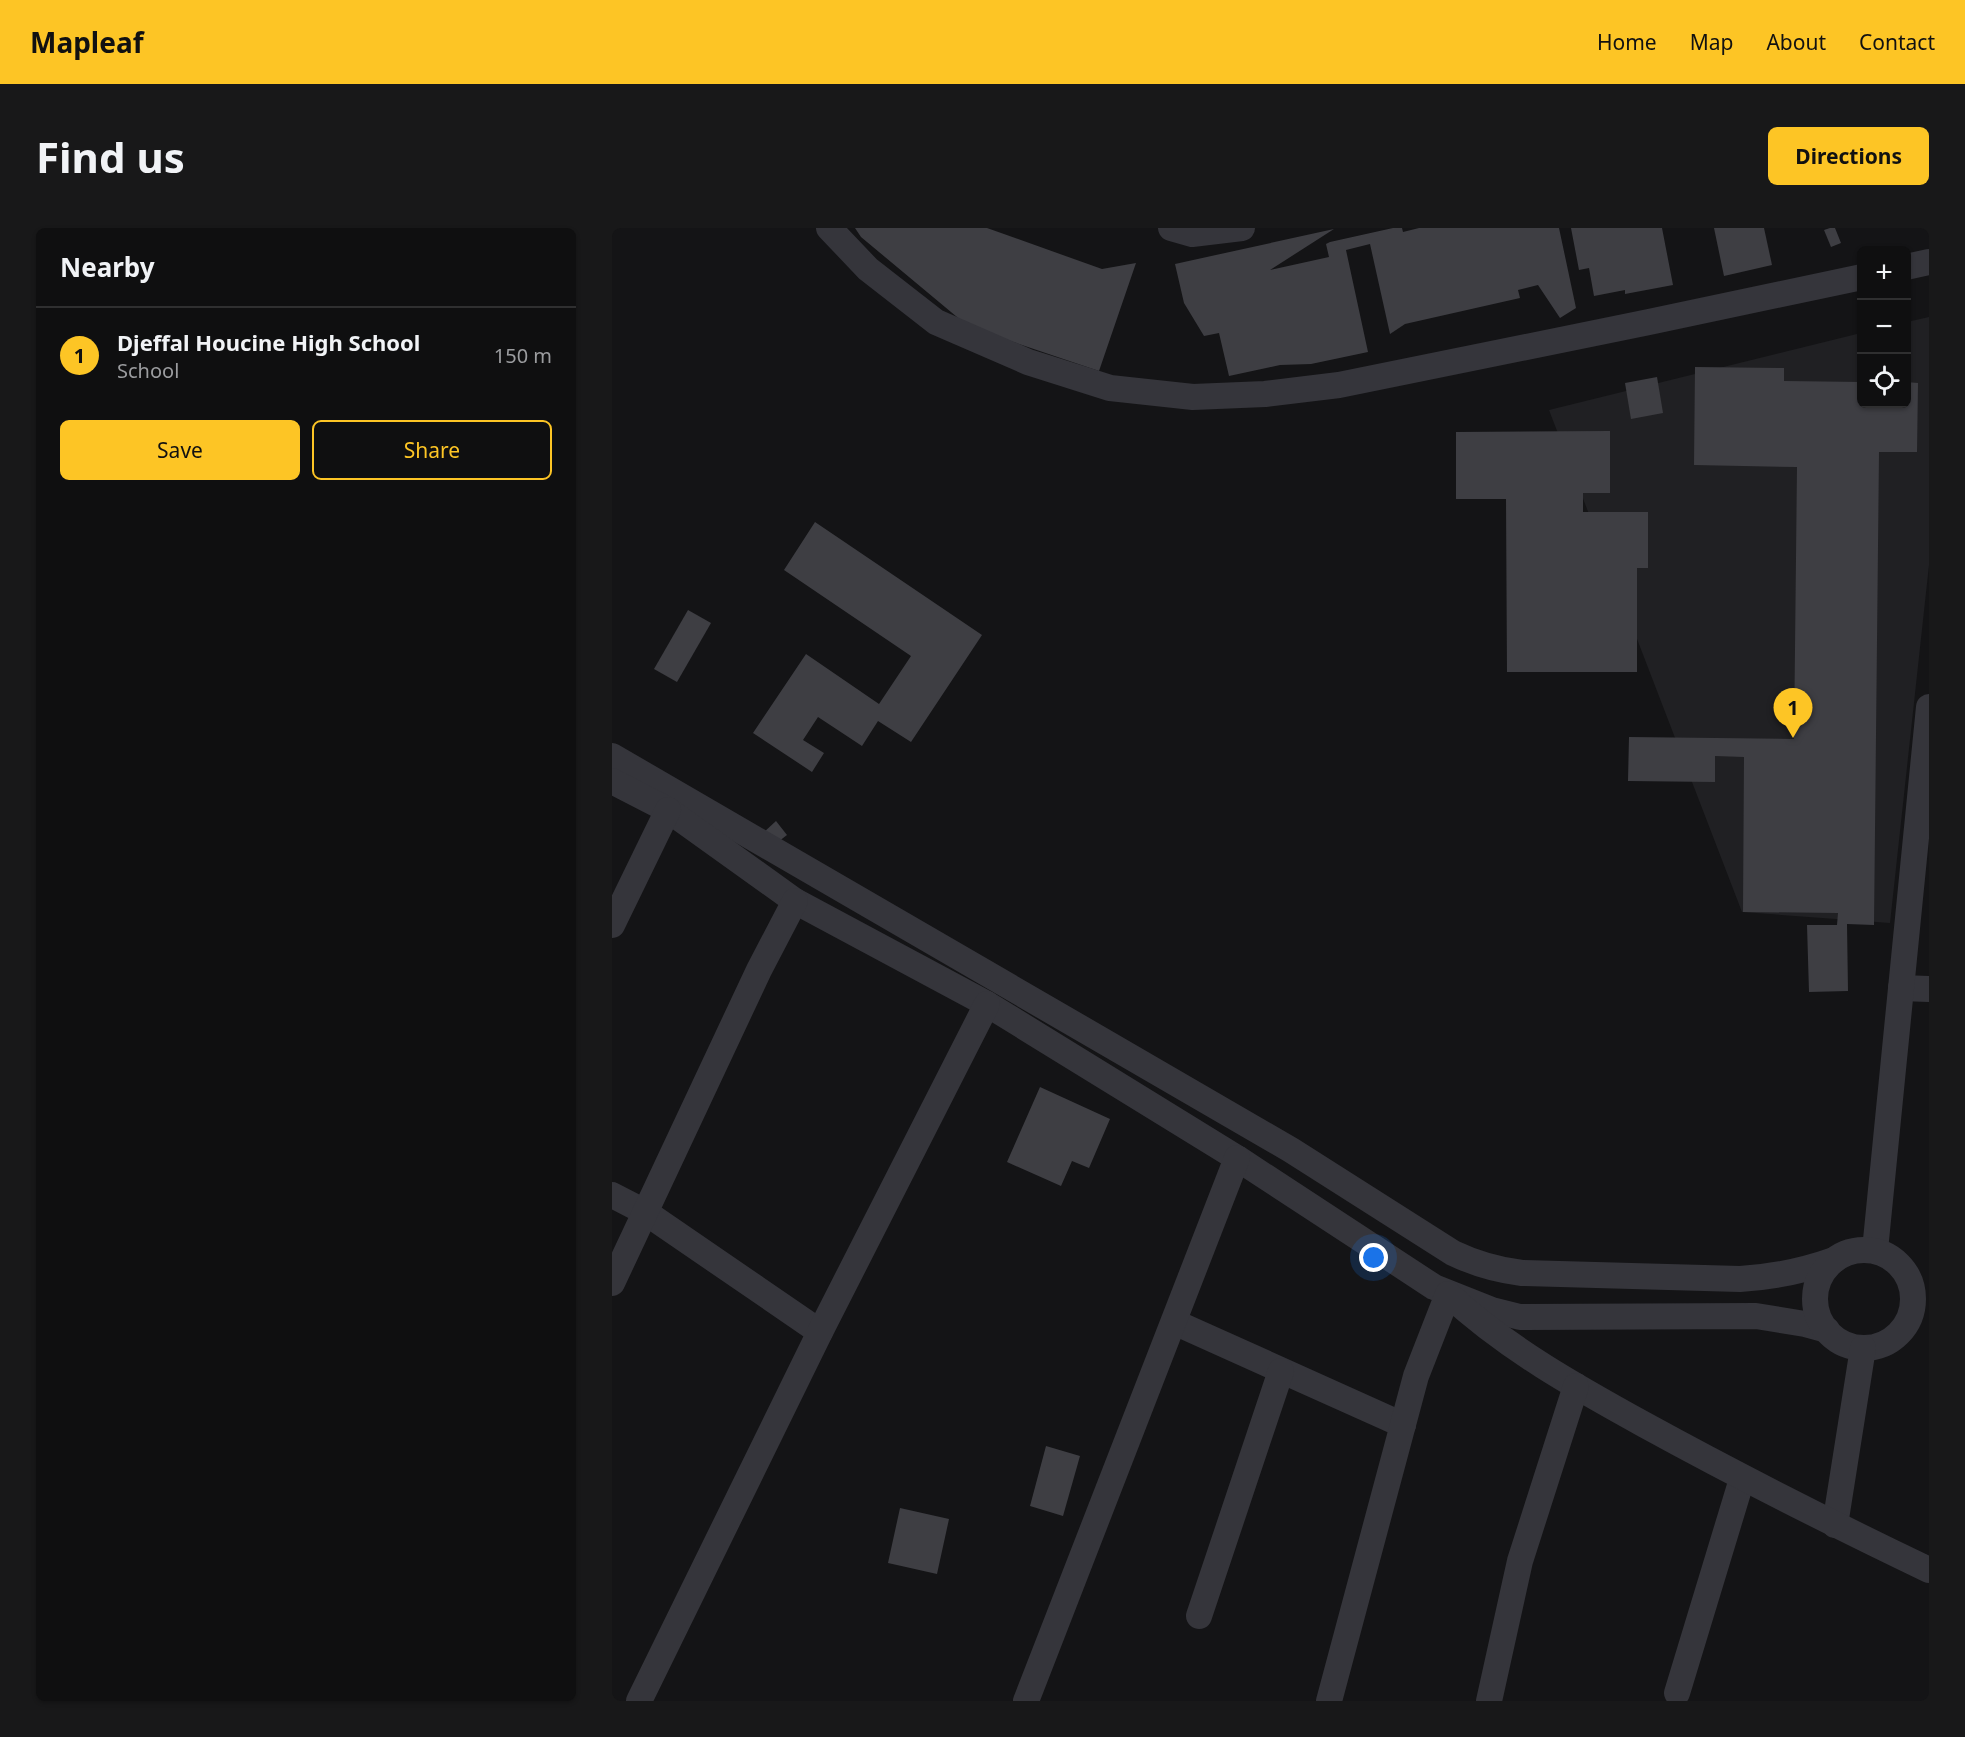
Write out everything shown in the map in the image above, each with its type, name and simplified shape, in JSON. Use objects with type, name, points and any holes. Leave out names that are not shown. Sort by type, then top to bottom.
[{"type":"street","points":[[830,228],[868,269],[936,322],[1028,362],[1110,388],[1193,397],[1264,394],[1339,385],[1857,278]]},
{"type":"street","points":[[1171,228],[1192,234],[1242,228]]},
{"type":"street","points":[[1911,266],[1929,262]]},
{"type":"street","points":[[1875,1250],[1929,707]]},
{"type":"street","points":[[612,756],[1291,1150],[1453,1253],[1474,1263],[1497,1270],[1522,1273],[1740,1279],[1776,1276],[1806,1270],[1853,1251],[1875,1250],[1887,1254],[1917,1274],[1911,1285],[1914,1300],[1911,1315],[1903,1328],[1885,1343],[1863,1348],[1843,1343],[1827,1330],[1820,1319],[1815,1293],[1819,1281],[1834,1260]]},
{"type":"street","points":[[612,781],[668,810],[795,901],[987,1004],[1238,1158],[1407,1270],[1448,1294],[1496,1334],[1576,1386],[1742,1479],[1929,1570]]},
{"type":"street","points":[[612,925],[668,810]]},
{"type":"street","points":[[612,1283],[759,970],[795,901]]},
{"type":"street","points":[[1901,988],[1929,989]]},
{"type":"street","points":[[639,1701],[820,1332],[987,1004]]},
{"type":"street","points":[[1026,1701],[1238,1158]]},
{"type":"street","points":[[612,1194],[645,1212],[820,1332]]},
{"type":"street","points":[[1448,1294],[1492,1310],[1520,1317],[1756,1316],[1827,1330]]},
{"type":"street","points":[[1329,1701],[1416,1376],[1448,1294]]},
{"type":"street","points":[[1903,1328],[1929,1320]]},
{"type":"street","points":[[1174,1322],[1403,1425]]},
{"type":"street","points":[[1835,1525],[1863,1348]]},
{"type":"street","points":[[1198,1616],[1281,1371]]},
{"type":"street","points":[[1489,1701],[1520,1561],[1576,1386]]},
{"type":"street","points":[[1677,1693],[1742,1479]]},
{"type":"shaded area","points":[[1929,317],[1929,565],[1890,923],[1742,912],[1549,410],[1857,334],[1857,408],[1911,408],[1911,321]]},
{"type":"building","points":[[855,228],[987,228],[1102,269],[1136,263],[1099,371],[969,327],[861,237]]},
{"type":"building","points":[[1402,228],[1403,232],[1419,228],[1559,228],[1576,308],[1560,318],[1538,285],[1518,290],[1520,298],[1405,324],[1390,334],[1370,244],[1346,250],[1368,352],[1311,364],[1280,365],[1229,376],[1219,333],[1204,336],[1184,303],[1175,264],[1334,229],[1270,270],[1329,257],[1326,244],[1330,242]]},
{"type":"building","points":[[1571,228],[1662,228],[1673,285],[1625,294],[1625,290],[1594,296],[1589,268],[1579,270]]},
{"type":"building","points":[[1714,228],[1764,228],[1772,265],[1724,276]]},
{"type":"building","points":[[1835,228],[1841,243],[1831,247],[1824,230]]},
{"type":"building","points":[[1695,367],[1784,368],[1784,381],[1857,382],[1857,408],[1911,408],[1911,382],[1918,383],[1917,452],[1879,452],[1874,925],[1847,924],[1848,991],[1809,992],[1807,925],[1837,925],[1838,913],[1743,912],[1744,757],[1715,756],[1715,782],[1628,781],[1629,737],[1794,739],[1797,467],[1694,465]]},
{"type":"building","points":[[1657,377],[1663,413],[1631,419],[1625,383]]},
{"type":"building","points":[[1610,431],[1610,493],[1583,493],[1583,512],[1648,512],[1648,568],[1637,568],[1637,672],[1507,672],[1506,499],[1456,499],[1456,432]]},
{"type":"building","points":[[815,522],[982,635],[911,742],[878,721],[862,746],[818,717],[803,740],[824,753],[812,772],[753,733],[806,654],[879,704],[911,656],[784,570]]},
{"type":"building","points":[[688,610],[711,623],[677,682],[654,669]]},
{"type":"building","points":[[776,821],[787,835],[774,845],[763,833]]},
{"type":"building","points":[[1040,1087],[1110,1119],[1089,1168],[1072,1161],[1061,1186],[1007,1162]]},
{"type":"building","points":[[1046,1446],[1080,1456],[1063,1516],[1030,1506]]},
{"type":"building","points":[[900,1508],[949,1519],[937,1574],[888,1563]]},
{"type":"place","name":"Djeffal Houcine High School","points":[[1793,738]]}]
